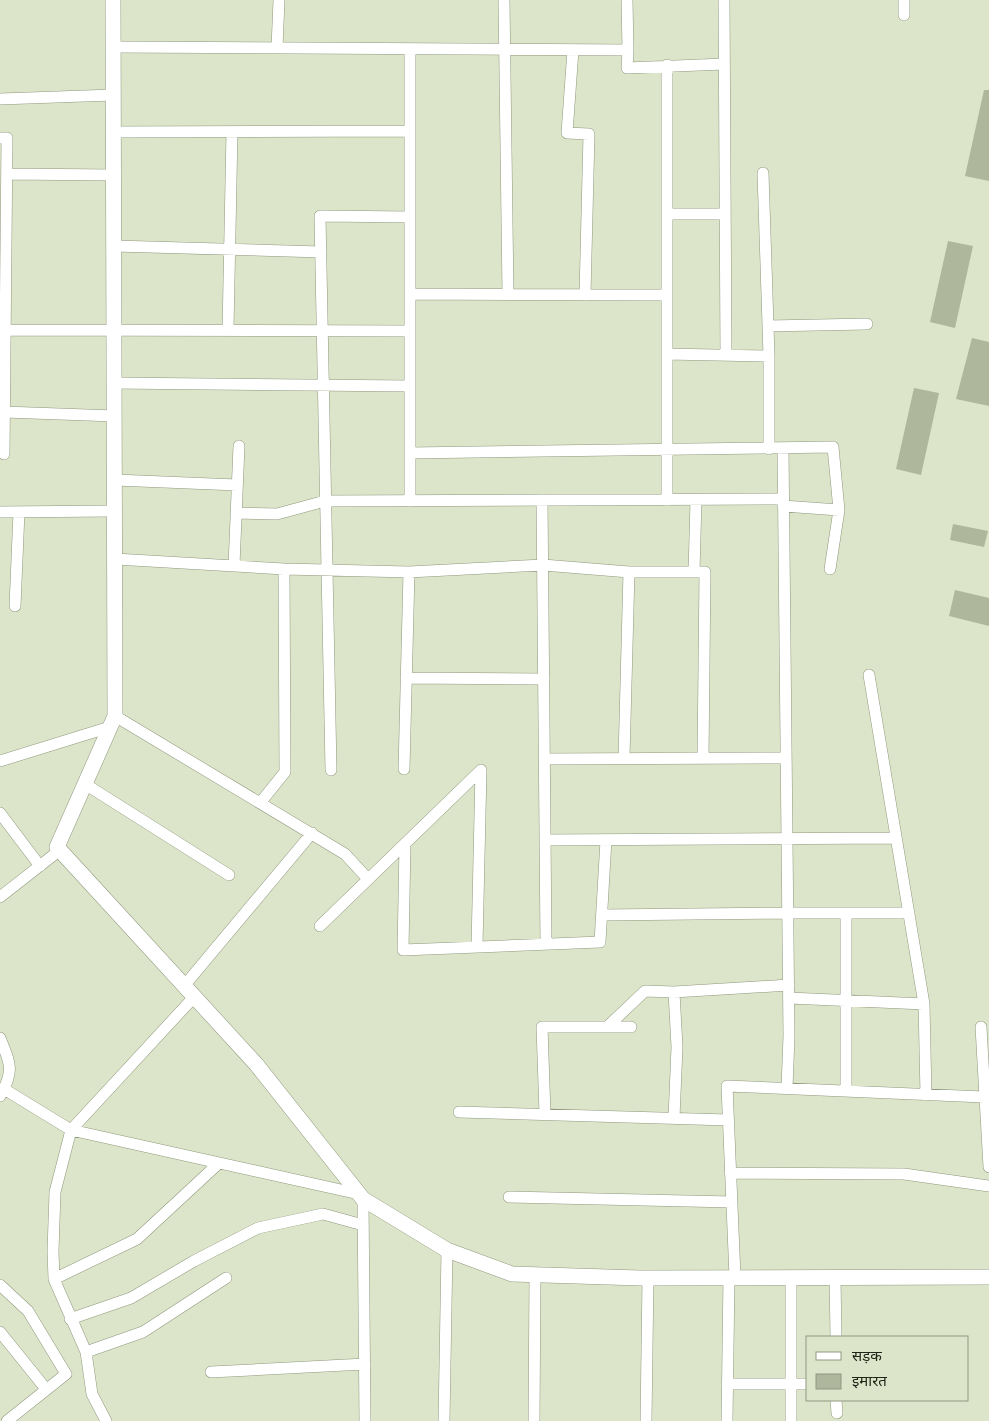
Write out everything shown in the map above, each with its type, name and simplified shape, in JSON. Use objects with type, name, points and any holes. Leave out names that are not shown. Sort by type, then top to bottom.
[{"type":"street","points":[[113,0],[115,559],[112,721],[57,848],[256,1064],[361,1197],[365,1421]]},
{"type":"street","points":[[277,48],[279,0]]},
{"type":"street","points":[[504,0],[508,294]]},
{"type":"street","points":[[627,0],[627,68],[724,64]]},
{"type":"street","points":[[724,0],[726,355]]},
{"type":"street","points":[[904,0],[904,15]]},
{"type":"street","points":[[113,47],[628,50]]},
{"type":"street","points":[[410,49],[410,501]]},
{"type":"street","points":[[573,50],[567,132],[589,134],[585,295]]},
{"type":"street","points":[[667,65],[667,500]]},
{"type":"street","points":[[0,99],[114,95]]},
{"type":"street","points":[[114,132],[410,131]]},
{"type":"street","points":[[228,330],[232,132]]},
{"type":"street","points":[[0,138],[7,138],[3,330],[4,454]]},
{"type":"street","points":[[763,172],[769,356],[769,448]]},
{"type":"street","points":[[7,174],[114,175]]},
{"type":"street","points":[[667,214],[725,214]]},
{"type":"street","points":[[331,770],[320,216],[410,217]]},
{"type":"street","points":[[114,246],[321,252]]},
{"type":"street","points":[[410,294],[668,295]]},
{"type":"street","points":[[768,326],[867,324]]},
{"type":"street","points":[[3,330],[410,331]]},
{"type":"street","points":[[667,354],[769,356]]},
{"type":"street","points":[[114,383],[410,386]]},
{"type":"street","points":[[4,412],[114,416]]},
{"type":"street","points":[[234,566],[239,446]]},
{"type":"street","points":[[410,453],[833,447],[839,510],[830,569]]},
{"type":"street","points":[[783,448],[789,985],[787,1088]]},
{"type":"street","points":[[114,480],[237,485]]},
{"type":"street","points":[[542,500],[546,944]]},
{"type":"street","points":[[236,513],[277,514],[326,501],[696,500],[783,503],[839,510]]},
{"type":"street","points":[[694,572],[696,500]]},
{"type":"street","points":[[0,512],[114,511]]},
{"type":"street","points":[[15,606],[19,512]]},
{"type":"street","points":[[115,559],[284,569],[409,572],[543,565],[629,572],[705,572],[703,758]]},
{"type":"street","points":[[260,802],[285,772],[284,569]]},
{"type":"street","points":[[404,769],[409,572]]},
{"type":"street","points":[[624,758],[629,572]]},
{"type":"street","points":[[869,675],[924,1004],[926,1094]]},
{"type":"street","points":[[406,678],[544,679]]},
{"type":"street","points":[[0,761],[112,721],[260,802],[345,854],[368,879]]},
{"type":"street","points":[[544,758],[786,758]]},
{"type":"street","points":[[320,926],[481,770],[477,946]]},
{"type":"street","points":[[85,784],[229,876]]},
{"type":"street","points":[[0,813],[40,866]]},
{"type":"street","points":[[184,986],[312,834]]},
{"type":"street","points":[[545,840],[896,838]]},
{"type":"street","points":[[405,844],[403,950],[600,942],[606,840]]},
{"type":"street","points":[[0,898],[60,850]]},
{"type":"street","points":[[846,913],[846,1091]]},
{"type":"street","points":[[602,915],[909,913]]},
{"type":"street","points":[[607,1027],[645,991],[674,992],[789,985]]},
{"type":"street","points":[[674,992],[677,1047],[674,1118]]},
{"type":"street","points":[[106,1421],[92,1394],[86,1352],[54,1279],[55,1192],[71,1130],[194,997]]},
{"type":"street","points":[[789,998],[924,1004]]},
{"type":"street","points":[[545,1114],[542,1027],[631,1027]]},
{"type":"street","points":[[981,1027],[989,1167]]},
{"type":"street","points":[[0,1038],[11,1067],[2,1092],[71,1130],[361,1197],[447,1250],[512,1274],[648,1278],[989,1277]]},
{"type":"street","points":[[727,1421],[732,1277],[732,1202],[727,1086],[984,1097]]},
{"type":"street","points":[[459,1112],[728,1120]]},
{"type":"street","points":[[54,1279],[137,1239],[219,1163]]},
{"type":"street","points":[[730,1173],[904,1174],[989,1186]]},
{"type":"street","points":[[509,1197],[732,1202]]},
{"type":"street","points":[[70,1319],[131,1298],[194,1261],[258,1228],[323,1214],[363,1225]]},
{"type":"street","points":[[444,1421],[447,1250]]},
{"type":"street","points":[[534,1421],[535,1274]]},
{"type":"street","points":[[791,1277],[791,1421]]},
{"type":"street","points":[[835,1277],[836,1336]]},
{"type":"street","points":[[86,1352],[143,1332],[226,1278]]},
{"type":"street","points":[[646,1421],[648,1278]]},
{"type":"street","points":[[0,1285],[28,1311],[66,1374],[7,1421]]},
{"type":"street","points":[[0,1332],[46,1390]]},
{"type":"street","points":[[211,1372],[364,1364]]},
{"type":"street","points":[[727,1384],[806,1384]]},
{"type":"street","points":[[836,1401],[837,1413]]},
{"type":"building","points":[[984,90],[989,90],[989,181],[965,176]]},
{"type":"building","points":[[948,241],[973,246],[955,328],[930,322]]},
{"type":"building","points":[[972,338],[989,342],[989,406],[956,399]]},
{"type":"building","points":[[914,388],[939,393],[921,475],[896,469]]},
{"type":"building","points":[[953,524],[988,531],[984,547],[950,540]]},
{"type":"building","points":[[955,590],[989,598],[989,626],[949,616]]}]
